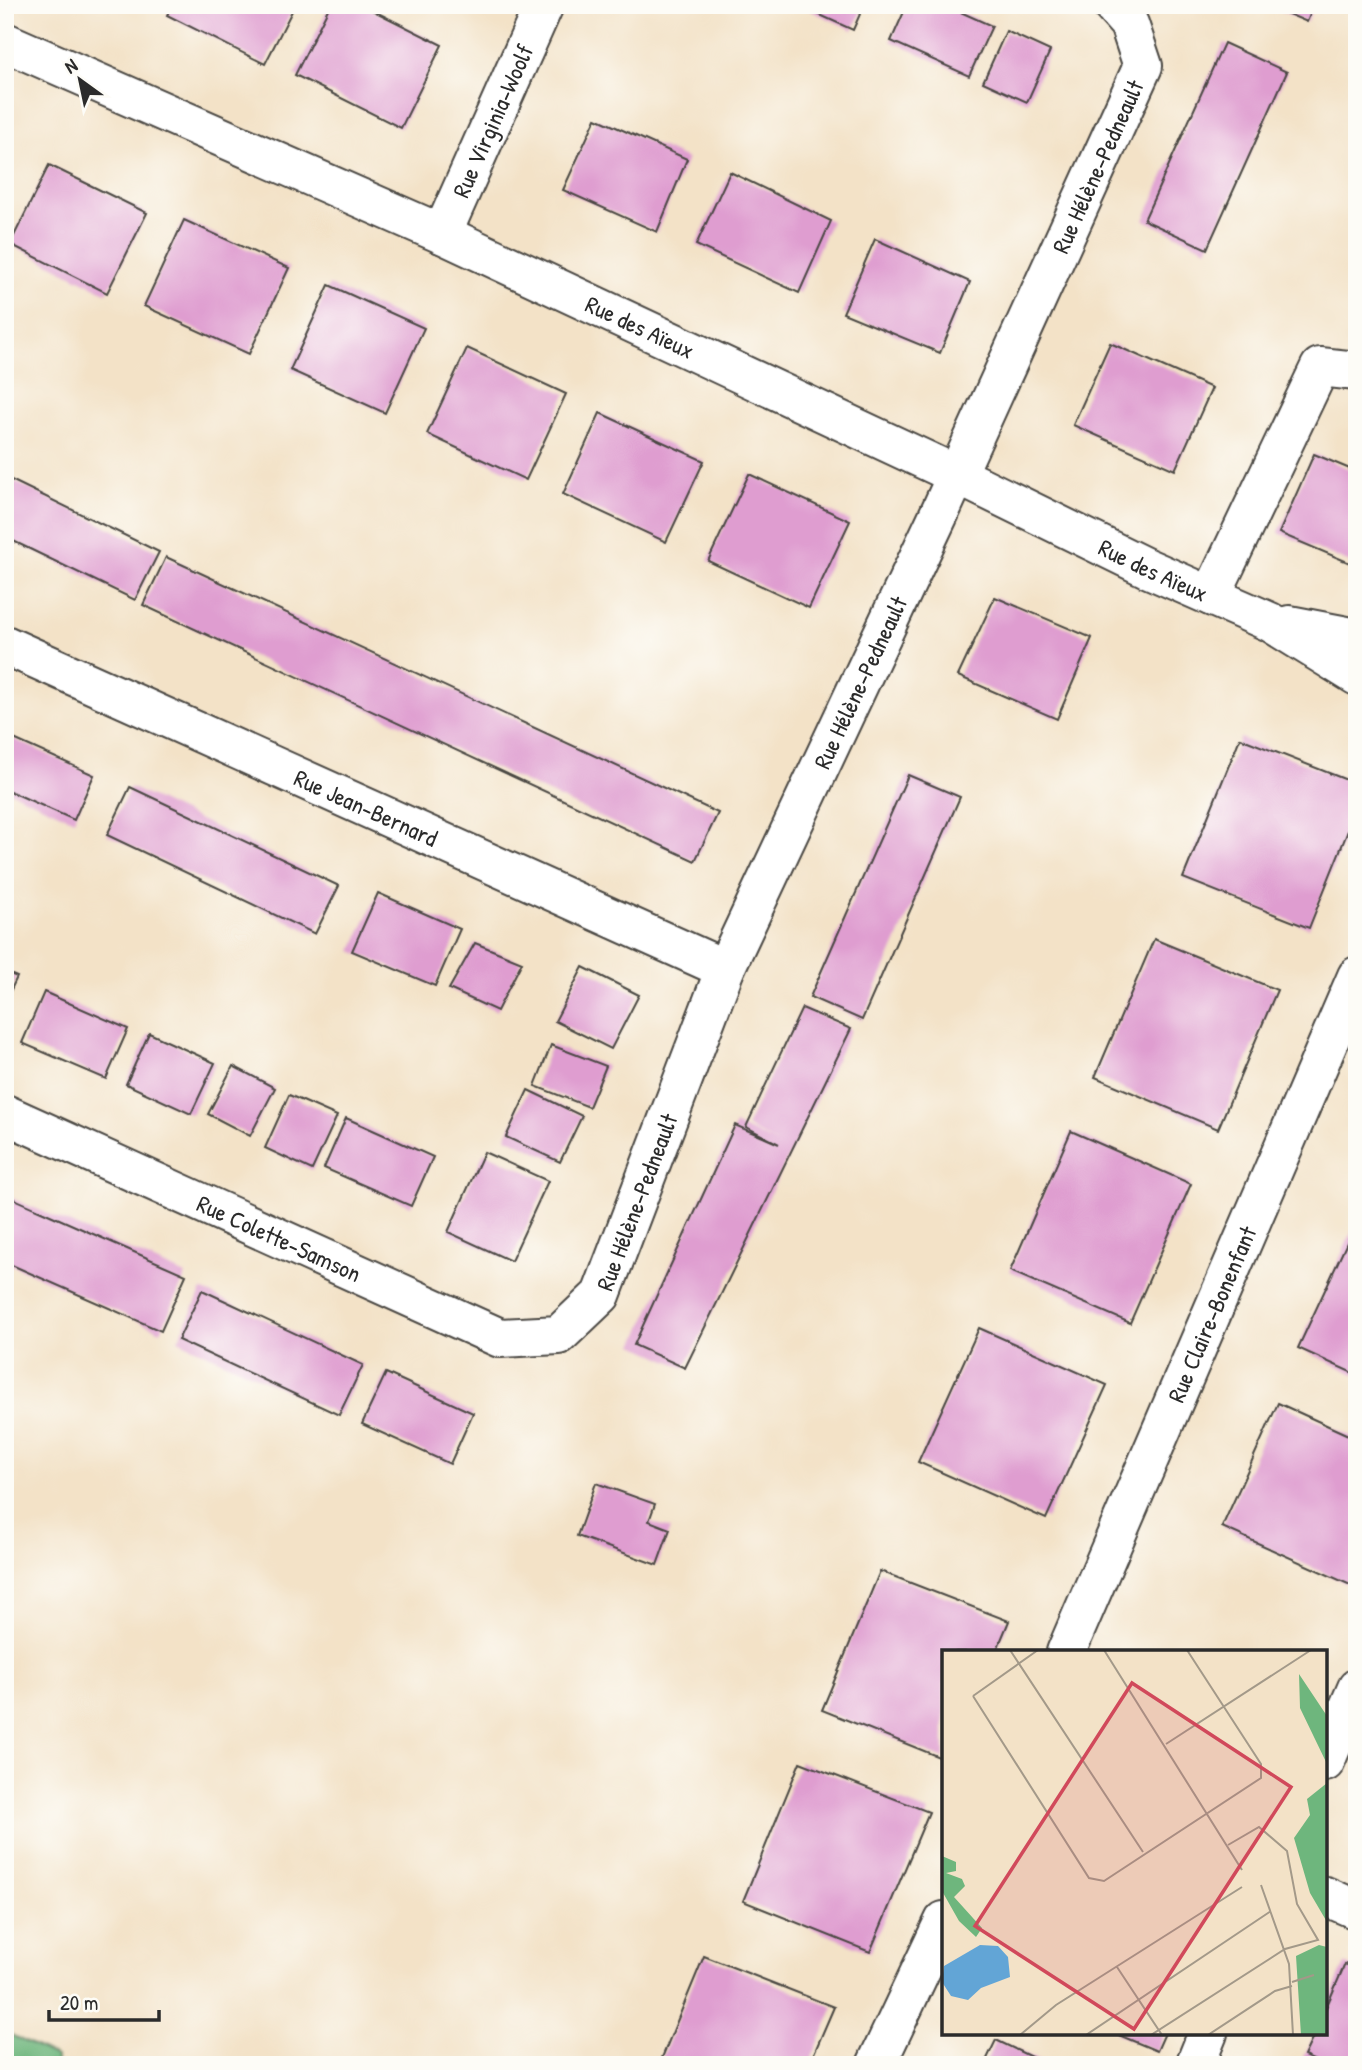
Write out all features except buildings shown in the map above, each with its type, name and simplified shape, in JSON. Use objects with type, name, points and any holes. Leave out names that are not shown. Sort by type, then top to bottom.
[{"type":"street","name":"Rue Virginia-Woolf","points":[[442,234],[544,5]]},
{"type":"street","name":"Rue Hélène-Pedneault","points":[[559,1335],[601,1295],[725,969],[957,475],[1143,66],[1121,14]]},
{"type":"street","name":"Rue des Aïeux","points":[[5,42],[442,234],[957,475],[1269,622],[1357,676]]},
{"type":"street","points":[[1211,596],[1320,367],[1357,371]]},
{"type":"street","name":"Rue des Aïeux","points":[[1269,622],[1357,638]]},
{"type":"street","name":"Rue Jean-Bernard","points":[[5,645],[725,969]]},
{"type":"street","name":"Rue Claire-Bonenfant","points":[[1067,1650],[1357,976]]},
{"type":"street","name":"Rue Colette-Samson","points":[[5,1113],[500,1338],[559,1335]]},
{"type":"street","points":[[1327,1757],[1357,1688]]},
{"type":"street","points":[[1327,1897],[1357,1910]]},
{"type":"street","points":[[876,2065],[942,1925]]},
{"type":"street","points":[[1195,2065],[1207,2035]]},
{"type":"green space","points":[[5,2032],[56,2057],[56,2065],[5,2065]]}]
